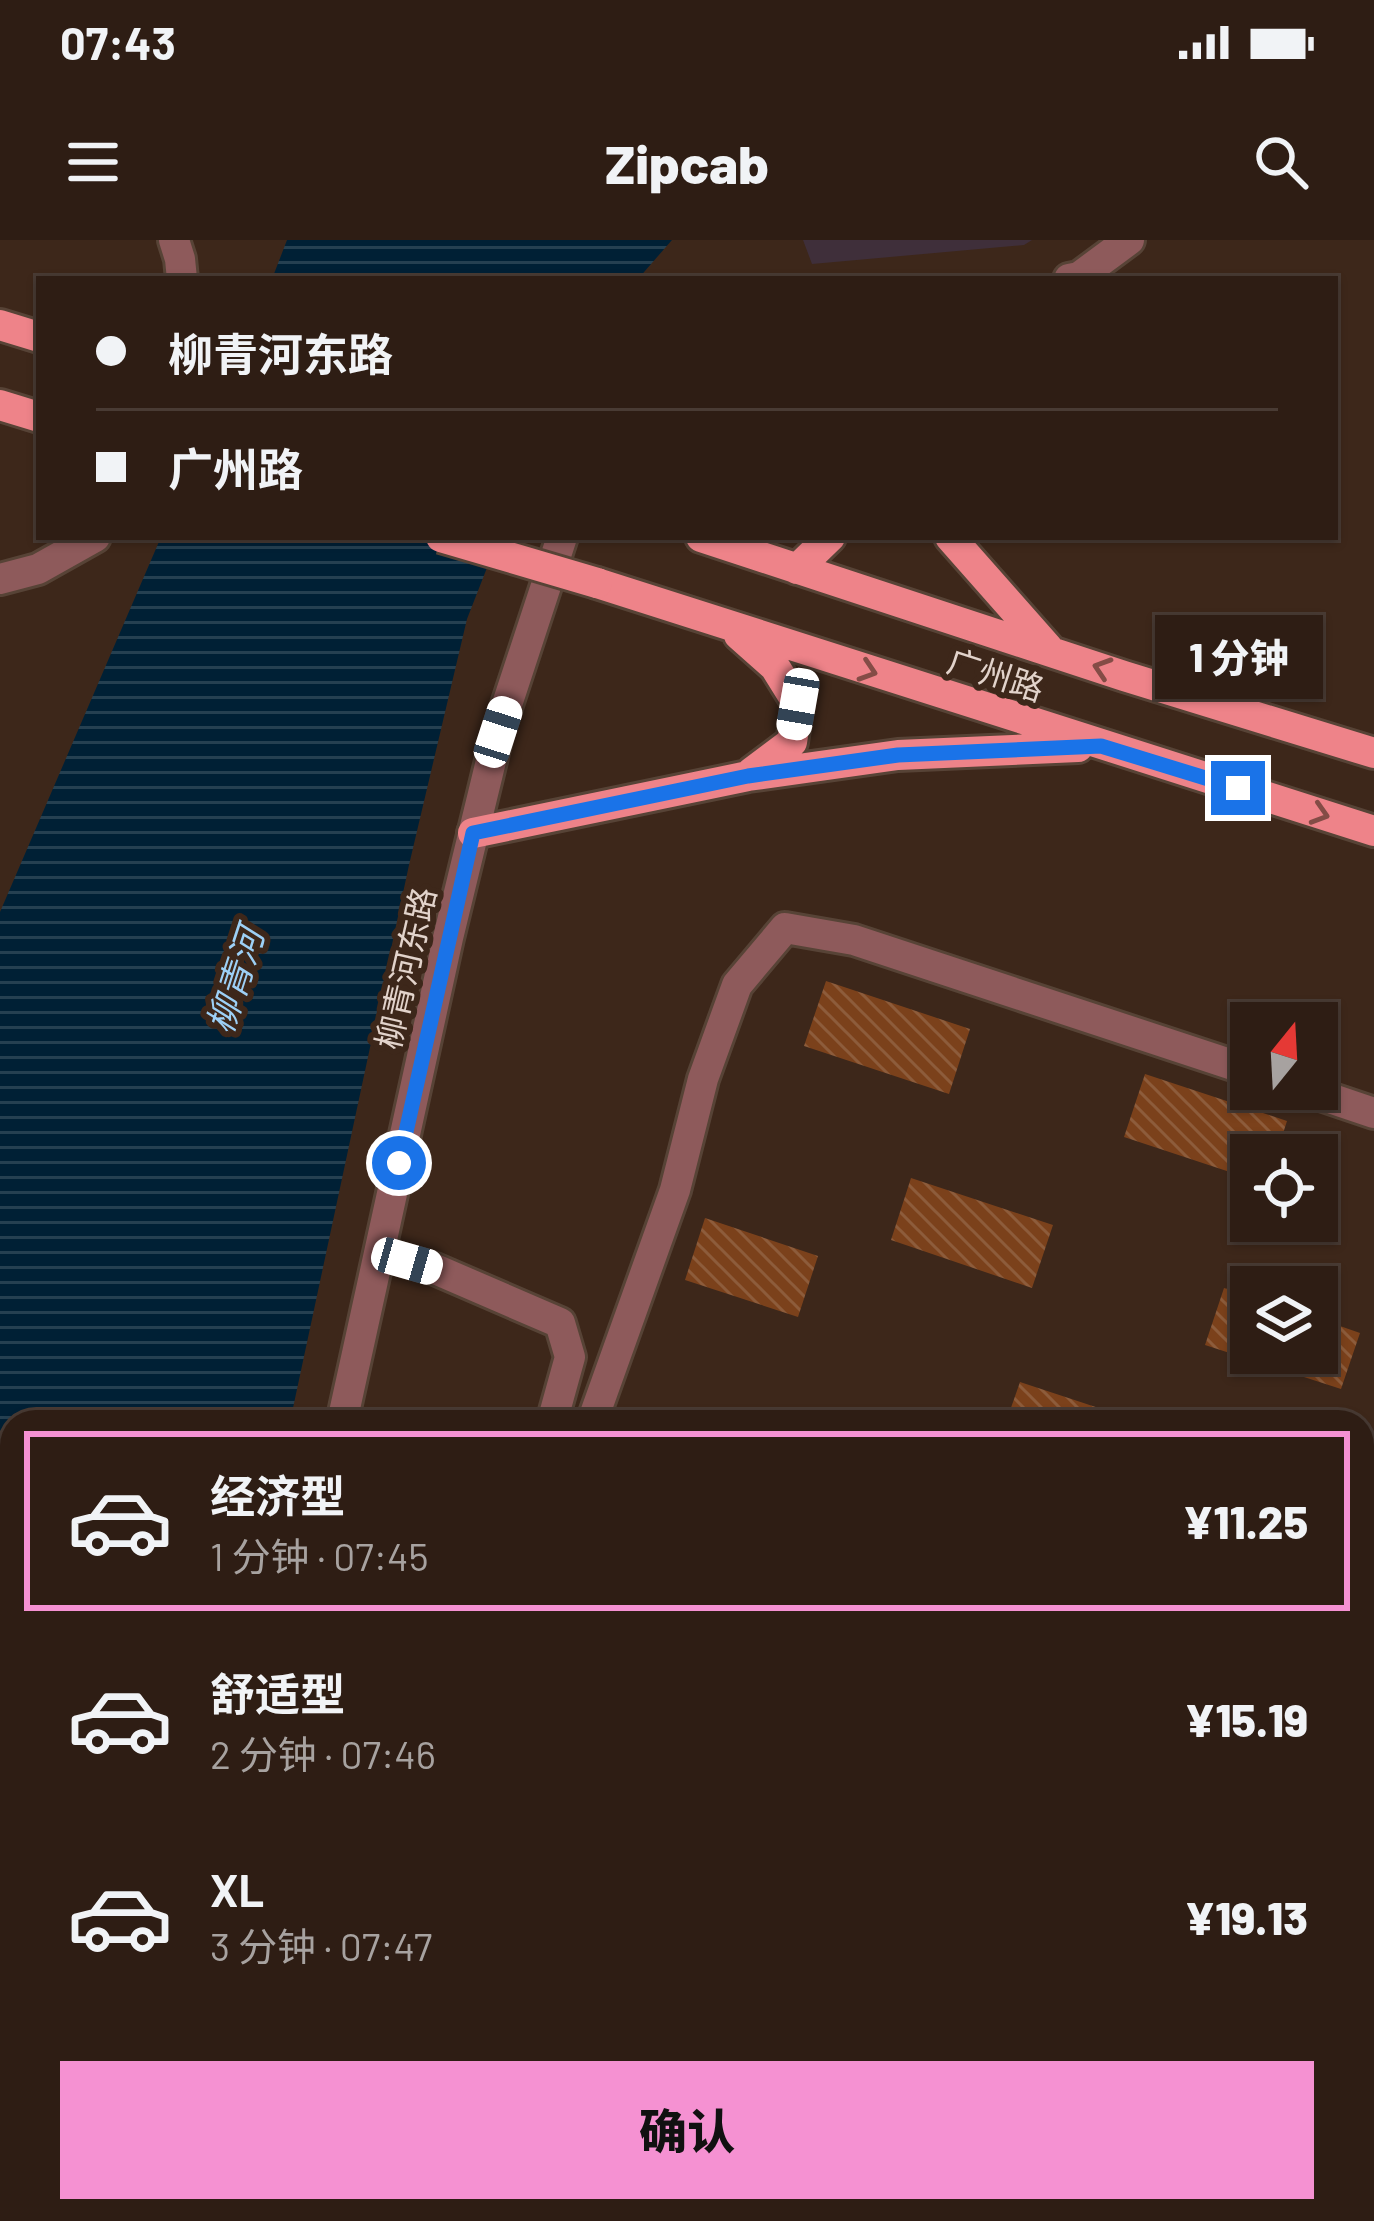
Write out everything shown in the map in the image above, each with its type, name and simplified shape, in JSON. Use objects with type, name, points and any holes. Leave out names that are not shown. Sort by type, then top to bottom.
[{"type":"main road","points":[[0,325],[36,336]]},
{"type":"main road","points":[[0,405],[36,416]]},
{"type":"main road","name":"广州路","points":[[451,540],[1374,831]]},
{"type":"main road","name":"广州路","points":[[709,540],[1374,753]]},
{"type":"main road","points":[[796,568],[827,540]]},
{"type":"main road","points":[[953,540],[1052,652]]},
{"type":"main road","points":[[729,626],[775,667],[798,704],[791,742],[748,776]]},
{"type":"main road","points":[[473,833],[748,776],[898,755],[1101,746]]},
{"type":"street","points":[[174,240],[182,276]]},
{"type":"street","points":[[1080,276],[1129,240]]},
{"type":"street","points":[[0,579],[38,569],[90,540]]},
{"type":"street","name":"柳青河东路","points":[[345,1410],[498,732],[561,540]]},
{"type":"street","points":[[596,1410],[675,1190],[703,1078],[737,985],[785,928],[854,940],[1230,1063]]},
{"type":"street","points":[[1338,1101],[1374,1113]]},
{"type":"street","points":[[379,1253],[435,1269],[560,1324],[570,1357],[555,1410]]},
{"type":"shaded area","points":[[803,240],[1032,240],[1024,245],[812,264]]},
{"type":"water","points":[[287,240],[672,240],[641,276],[273,276]]},
{"type":"water","name":"柳青河","points":[[160,540],[498,540],[467,619],[409,865],[293,1410],[0,1410],[0,912]]},
{"type":"building","points":[[826,981],[970,1029],[949,1094],[804,1046]]},
{"type":"building","points":[[1145,1074],[1230,1102],[1230,1110],[1254,1110],[1287,1121],[1283,1134],[1230,1134],[1230,1172],[1124,1137]]},
{"type":"building","points":[[911,1178],[1053,1225],[1032,1288],[891,1240]]},
{"type":"building","points":[[705,1218],[818,1256],[798,1317],[685,1280]]},
{"type":"building","points":[[1224,1288],[1230,1290],[1230,1353],[1205,1345]]},
{"type":"building","points":[[1338,1325],[1360,1333],[1341,1389],[1295,1374],[1338,1374]]},
{"type":"building","points":[[1020,1382],[1105,1410],[1010,1410]]},
{"type":"route","points":[[399,1163],[473,833],[748,776],[898,755],[1101,746],[1238,788]]}]
